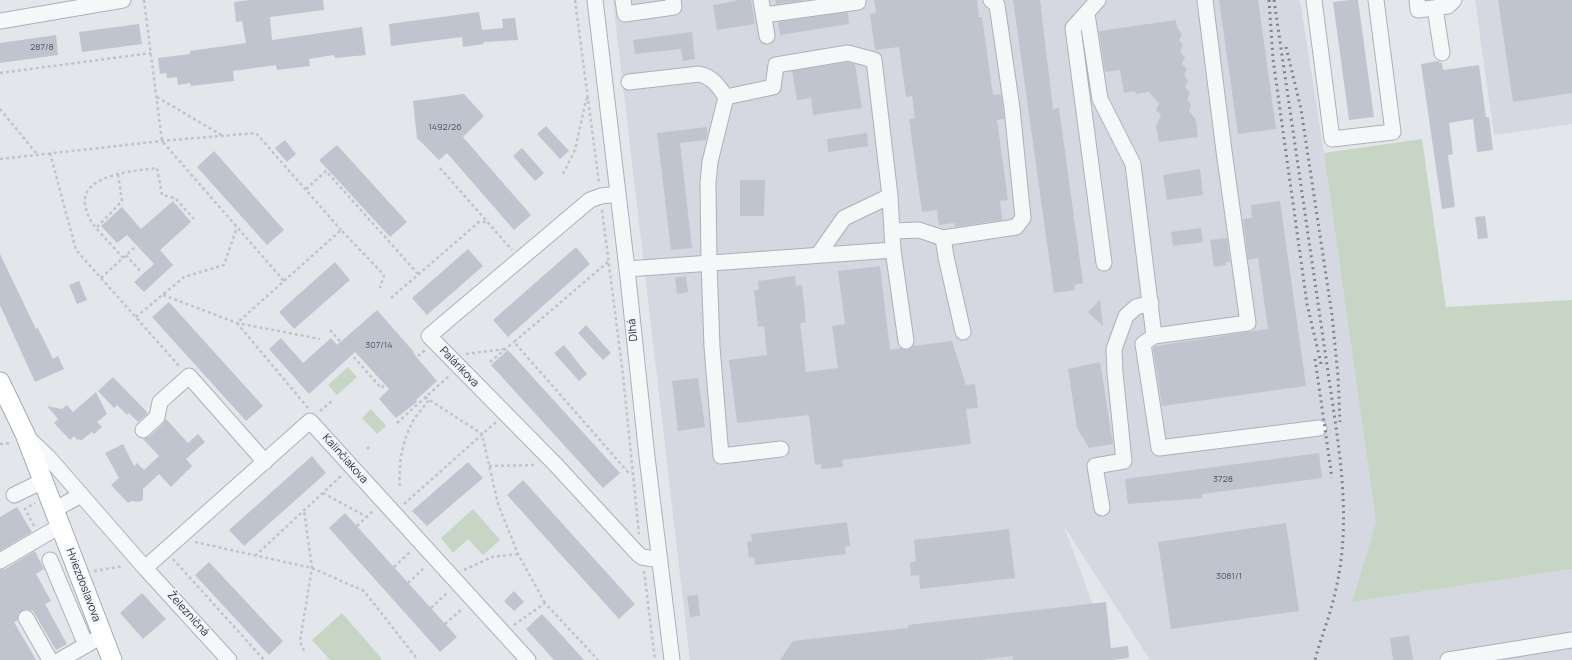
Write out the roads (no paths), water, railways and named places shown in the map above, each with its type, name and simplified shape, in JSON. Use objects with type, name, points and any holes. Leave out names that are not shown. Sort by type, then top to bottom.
[{"type":"main road","name":"Hviezdoslavova","points":[[0,382],[21,438],[43,481],[52,512],[80,576],[112,660]]},
{"type":"street","points":[[0,21],[123,0]]},
{"type":"street","name":"Dlhá","points":[[594,0],[627,269],[672,660]]},
{"type":"street","points":[[624,7],[674,7],[673,0]]},
{"type":"street","points":[[762,0],[766,36]]},
{"type":"street","points":[[764,15],[858,2],[858,0]]},
{"type":"street","points":[[893,231],[918,230],[943,238],[1016,227],[1023,218],[1012,108],[1000,19],[997,4],[991,0]]},
{"type":"street","points":[[1098,0],[1073,28],[1104,263]]},
{"type":"street","points":[[1205,0],[1248,323],[1154,336],[1143,344],[1159,448],[1319,428]]},
{"type":"street","points":[[1314,0],[1332,139],[1393,132],[1376,0]]},
{"type":"street","points":[[1416,0],[1418,10],[1448,6],[1454,0]]},
{"type":"street","points":[[1435,8],[1442,53]]},
{"type":"street","points":[[1087,14],[1100,99],[1133,164],[1154,336]]},
{"type":"street","points":[[726,97],[773,87],[776,65],[848,53],[874,60],[890,196],[893,250],[906,341]]},
{"type":"street","points":[[629,82],[698,74],[713,80],[726,97]]},
{"type":"street","points":[[726,97],[710,162],[708,183],[712,347],[721,456],[781,449]]},
{"type":"street","name":"Palárikova","points":[[618,194],[601,196],[590,200],[429,336],[556,465],[638,554],[642,557],[660,560]]},
{"type":"street","points":[[818,255],[844,218],[890,196]]},
{"type":"street","points":[[943,238],[963,332]]},
{"type":"street","points":[[627,269],[893,250]]},
{"type":"street","points":[[1102,508],[1095,466],[1124,461],[1114,349],[1126,316],[1136,307],[1151,304]]},
{"type":"street","points":[[143,430],[157,417],[160,402],[189,376],[265,462],[145,568]]},
{"type":"street","name":"Kalinčiakova","points":[[265,462],[313,418],[352,466],[453,583],[528,660]]},
{"type":"street","name":"Hviezdoslavova","points":[[21,438],[49,458],[145,568]]},
{"type":"street","points":[[14,495],[43,481]]},
{"type":"street","points":[[0,561],[40,537],[52,512],[81,495]]},
{"type":"street","points":[[50,560],[86,645]]},
{"type":"street","name":"Železničná","points":[[145,568],[229,660]]},
{"type":"street","points":[[26,618],[50,660]]},
{"type":"street","points":[[60,660],[103,635]]},
{"type":"street","points":[[1448,660],[1572,640]]},
{"type":"railway","points":[[1269,0],[1273,59],[1307,304],[1322,368]]},
{"type":"railway","points":[[1274,0],[1337,434],[1343,494],[1344,514],[1342,553],[1339,573],[1333,602],[1315,660]]},
{"type":"railway","points":[[1286,47],[1301,109],[1332,315],[1338,376],[1340,422]]},
{"type":"railway","points":[[1315,359],[1332,478]]}]
